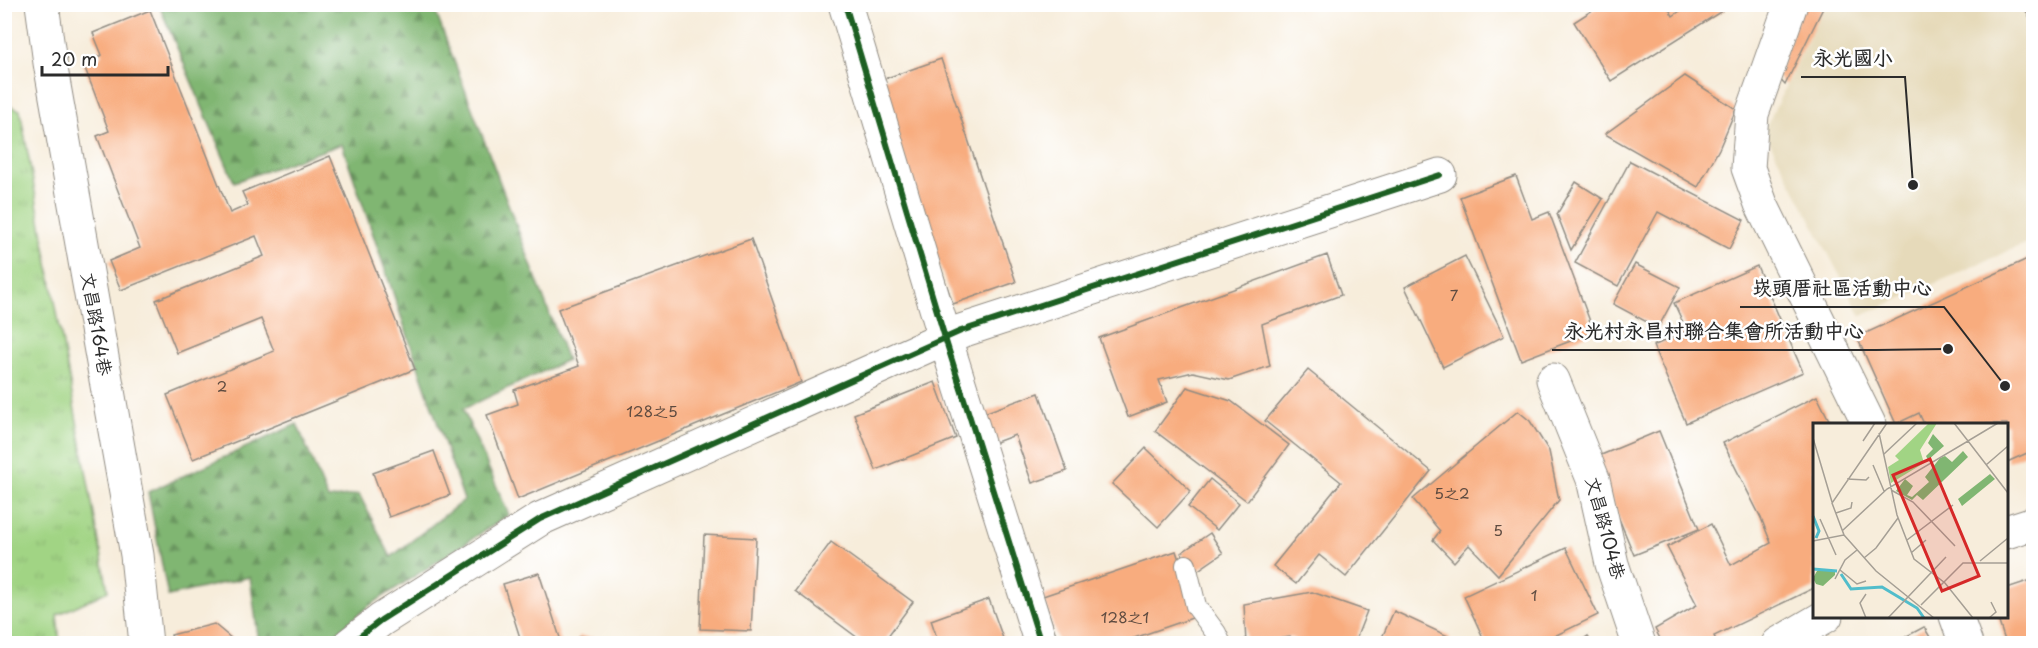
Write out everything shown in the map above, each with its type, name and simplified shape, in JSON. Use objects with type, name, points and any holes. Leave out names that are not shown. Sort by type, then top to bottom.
[{"type":"street","name":"文昌路164巷","points":[[42,4],[52,74],[137,555],[146,644]]},
{"type":"street","points":[[845,4],[945,338],[1041,644]]},
{"type":"street","points":[[1791,4],[1752,114],[1748,168],[1761,204],[1869,423]]},
{"type":"street","points":[[350,644],[381,620],[540,519],[961,331],[1440,175]]},
{"type":"street","name":"文昌路104巷","points":[[1554,380],[1593,478],[1612,564],[1640,644]]},
{"type":"street","points":[[2008,532],[2034,523]]},
{"type":"street","points":[[1778,644],[1823,618]]},
{"type":"street","points":[[1957,618],[1966,644]]},
{"type":"lane","points":[[1186,565],[1196,606],[1216,633],[1221,644]]},
{"type":"shaded area","points":[[1825,5],[2033,5],[2033,240],[1861,316],[1764,131]]},
{"type":"green space","points":[[159,5],[433,5],[567,360],[463,409],[509,515],[370,605],[325,643],[259,643],[250,577],[168,596],[148,492],[297,424],[328,499],[359,494],[391,557],[464,500],[342,144],[234,182]]},
{"type":"green space","points":[[4,104],[20,110],[108,591],[57,615],[60,643],[5,643]]},
{"type":"building","points":[[1602,4],[1666,4],[1673,16],[1690,4],[1722,4],[1725,9],[1611,81],[1574,22]]},
{"type":"building","points":[[1803,4],[1825,4],[1785,85],[1777,76]]},
{"type":"building","points":[[2022,4],[2034,4],[2034,25]]},
{"type":"building","points":[[150,10],[230,213],[248,205],[242,192],[330,156],[415,369],[193,459],[167,395],[274,351],[261,319],[177,353],[156,300],[264,256],[256,236],[121,290],[109,261],[140,248],[97,136],[109,131],[83,63],[102,55],[93,33]]},
{"type":"building","points":[[941,59],[1016,282],[953,304],[878,81]]},
{"type":"building","points":[[1685,76],[1736,109],[1719,149],[1698,187],[1605,134]]},
{"type":"building","points":[[1630,161],[1744,220],[1729,249],[1658,212],[1618,286],[1575,263]]},
{"type":"building","points":[[1516,176],[1532,219],[1549,212],[1594,332],[1521,360],[1460,197]]},
{"type":"building","points":[[1576,182],[1603,199],[1571,250],[1557,214]]},
{"type":"building","points":[[751,239],[801,382],[518,499],[487,415],[518,404],[514,390],[579,366],[558,309]]},
{"type":"building","points":[[1327,255],[1341,295],[1262,324],[1270,366],[1229,380],[1193,372],[1159,380],[1167,402],[1128,417],[1099,338]]},
{"type":"building","points":[[1465,256],[1504,336],[1443,367],[1405,287]]},
{"type":"building","points":[[2034,256],[2034,450],[2008,462],[2008,423],[1924,423],[1919,413],[1896,423],[1857,337]]},
{"type":"building","points":[[1635,264],[1680,287],[1658,328],[1613,304]]},
{"type":"building","points":[[1757,266],[1803,372],[1686,423],[1653,346],[1687,331],[1674,303]]},
{"type":"building","points":[[1308,370],[1431,471],[1346,577],[1319,555],[1296,584],[1273,566],[1341,482],[1265,421]]},
{"type":"building","points":[[935,382],[956,438],[876,470],[854,414]]},
{"type":"building","points":[[1187,387],[1231,401],[1289,445],[1247,501],[1155,431]]},
{"type":"building","points":[[1039,393],[1067,471],[1032,483],[1015,435],[991,444],[981,414]]},
{"type":"building","points":[[1817,396],[1830,423],[1813,423],[1813,588],[1714,636],[1718,644],[1663,644],[1655,629],[1697,605],[1667,547],[1711,524],[1731,565],[1771,543],[1761,518],[1723,443]]},
{"type":"building","points":[[1518,411],[1530,421],[1549,451],[1559,500],[1498,575],[1469,545],[1454,562],[1433,540],[1440,531],[1413,499]]},
{"type":"building","points":[[1659,431],[1699,529],[1634,555],[1594,458]]},
{"type":"building","points":[[1146,448],[1191,491],[1158,527],[1112,484]]},
{"type":"building","points":[[434,451],[450,495],[389,517],[373,473]]},
{"type":"building","points":[[1210,479],[1239,503],[1217,530],[1188,507]]},
{"type":"building","points":[[1210,533],[1223,553],[1194,573],[1181,553]]},
{"type":"building","points":[[704,535],[756,538],[751,631],[700,629]]},
{"type":"building","points":[[831,542],[913,602],[882,644],[866,644],[795,591]]},
{"type":"building","points":[[1566,548],[1598,615],[1538,644],[1486,644],[1464,596]]},
{"type":"building","points":[[1176,551],[1198,616],[1117,644],[1059,644],[1043,596]]},
{"type":"building","points":[[539,573],[562,644],[522,644],[503,584]]},
{"type":"building","points":[[2034,579],[2034,644],[2006,644],[1998,618],[2008,618],[2008,588]]},
{"type":"building","points":[[1312,592],[1367,611],[1354,644],[1305,644],[1290,637],[1246,644],[1244,604]]},
{"type":"building","points":[[989,599],[1005,644],[939,644],[931,620]]},
{"type":"building","points":[[1394,611],[1450,637],[1447,644],[1379,644]]},
{"type":"building","points":[[214,624],[238,644],[173,644],[171,635]]},
{"type":"building","points":[[1924,627],[1934,644],[1892,644]]},
{"type":"building","points":[[579,636],[631,642],[631,644],[578,644]]},
{"type":"building","points":[[1588,636],[1591,644],[1576,644]]},
{"type":"cycle path","points":[[845,4],[945,338],[1041,644]]},
{"type":"cycle path","points":[[350,644],[381,620],[540,519],[961,331],[1440,175]]},
{"type":"place","name":"永光國小","points":[[1913,185]]},
{"type":"place","name":"永光村永昌村聯合集會所活動中心","points":[[1948,349]]},
{"type":"place","name":"崁頭厝社區活動中心","points":[[2005,386]]}]
